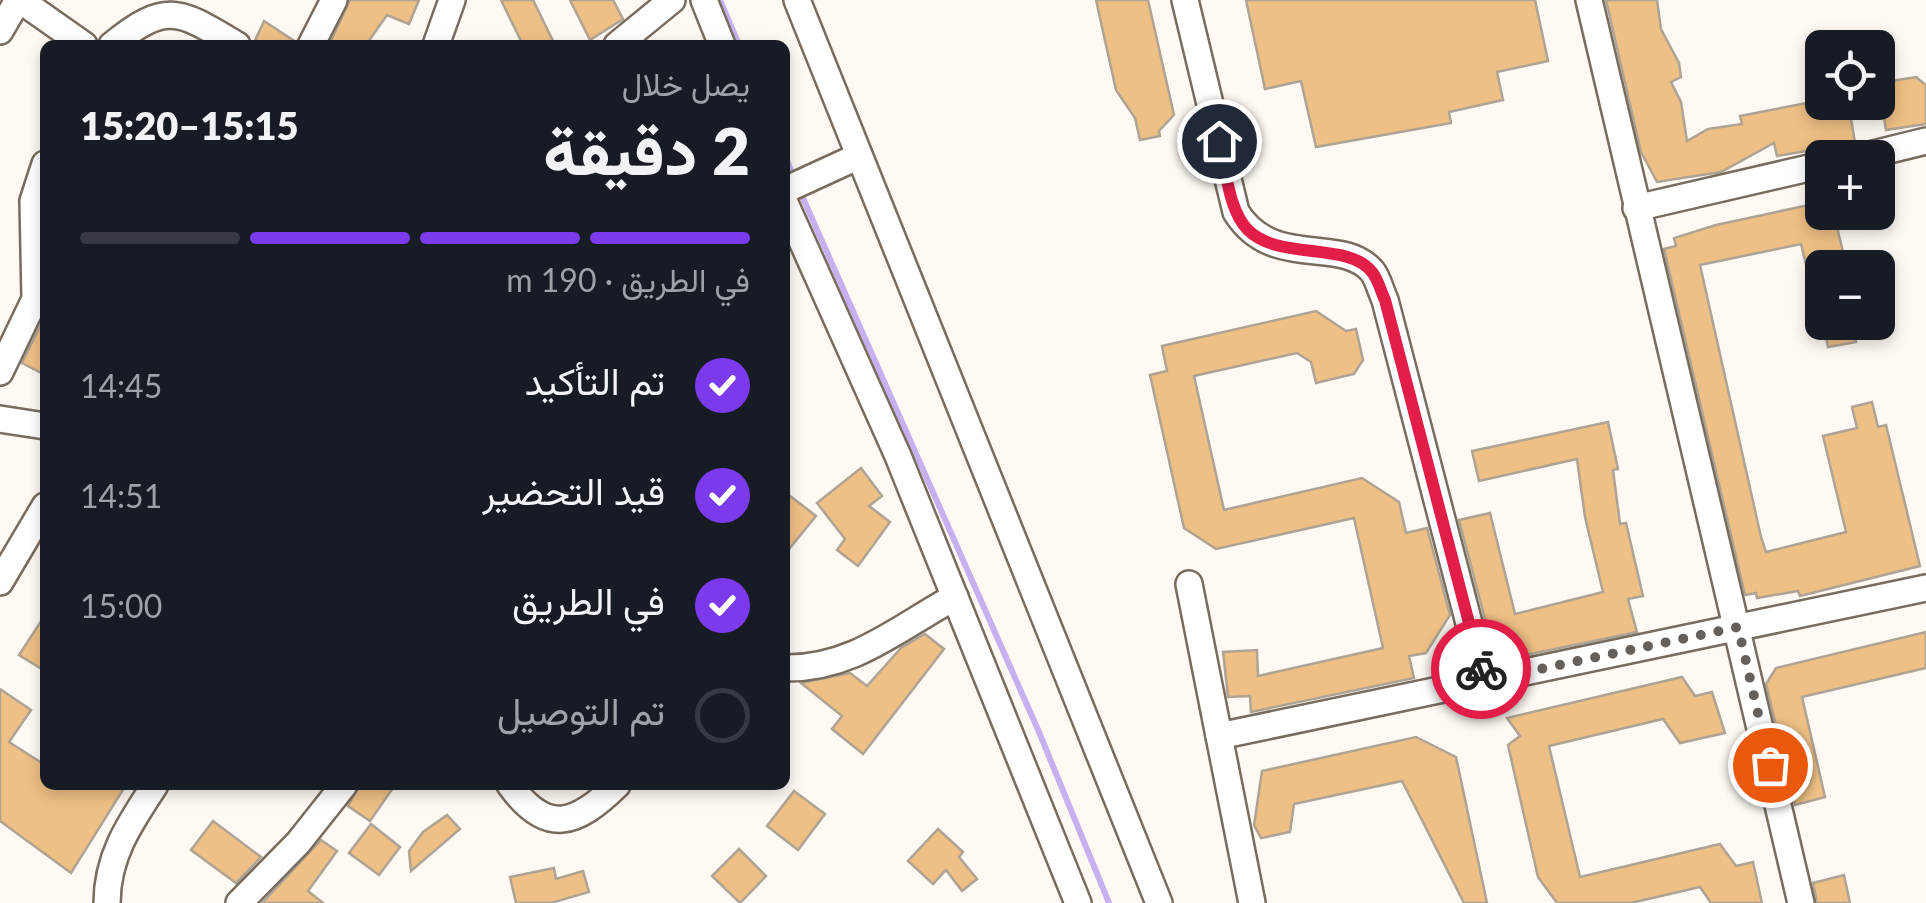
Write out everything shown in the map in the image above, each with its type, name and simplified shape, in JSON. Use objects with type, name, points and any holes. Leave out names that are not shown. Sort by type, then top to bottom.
[{"type":"street","points":[[0,31],[19,0],[77,40]]},
{"type":"street","points":[[314,40],[334,0]]},
{"type":"street","points":[[438,40],[452,0]]},
{"type":"street","points":[[623,40],[672,0]]},
{"type":"street","points":[[704,0],[720,40]]},
{"type":"street","points":[[797,0],[1159,903]]},
{"type":"street","points":[[1185,0],[1236,212],[1247,229],[1280,246],[1354,259],[1372,271],[1484,681]]},
{"type":"street","points":[[1589,0],[1802,903]]},
{"type":"street","points":[[117,40],[135,24],[167,10],[181,12],[229,40]]},
{"type":"street","points":[[1895,149],[1926,142]]},
{"type":"street","points":[[790,188],[859,156]]},
{"type":"street","points":[[1636,208],[1805,170]]},
{"type":"street","points":[[0,372],[35,298],[33,201],[40,179]]},
{"type":"street","points":[[790,215],[955,598],[1078,903]]},
{"type":"street","points":[[0,419],[40,425]]},
{"type":"street","points":[[0,582],[40,514]]},
{"type":"street","points":[[1190,584],[1252,903]]},
{"type":"street","points":[[1219,736],[1926,588]]},
{"type":"street","points":[[790,668],[821,666],[853,657],[955,598]]},
{"type":"street","points":[[107,903],[107,877],[115,852],[152,790]]},
{"type":"street","points":[[238,903],[298,843],[340,790]]},
{"type":"street","points":[[514,790],[528,809],[544,818],[563,821],[584,813],[611,790]]},
{"type":"building","points":[[350,0],[419,0],[409,24],[387,15],[370,40],[331,40]]},
{"type":"building","points":[[501,0],[533,0],[553,40],[521,40]]},
{"type":"building","points":[[570,0],[613,0],[623,19],[590,40]]},
{"type":"building","points":[[1096,0],[1148,0],[1174,115],[1159,131],[1160,136],[1140,140],[1135,118],[1116,90]]},
{"type":"building","points":[[1246,0],[1535,0],[1548,61],[1497,72],[1503,100],[1449,112],[1451,123],[1316,147],[1301,81],[1265,89]]},
{"type":"building","points":[[1606,0],[1657,0],[1661,29],[1679,63],[1681,77],[1671,82],[1681,102],[1687,141],[1708,129],[1742,124],[1740,116],[1805,103],[1805,120],[1851,120],[1855,140],[1805,140],[1805,151],[1777,156],[1774,143],[1721,172],[1657,182],[1641,152]]},
{"type":"building","points":[[264,21],[293,40],[255,40]]},
{"type":"building","points":[[1916,77],[1926,85],[1926,124],[1886,130],[1885,120],[1895,120],[1895,80]]},
{"type":"building","points":[[1805,206],[1805,230],[1838,230],[1843,250],[1805,250],[1805,261],[1801,244],[1700,265],[1766,552],[1846,532],[1823,436],[1857,428],[1852,407],[1872,402],[1878,427],[1886,425],[1920,566],[1800,596],[1798,591],[1757,598],[1756,593],[1745,595],[1664,249],[1676,246],[1674,238]]},
{"type":"building","points":[[1316,311],[1346,331],[1356,329],[1363,360],[1354,374],[1316,383],[1311,362],[1297,353],[1194,376],[1224,510],[1362,478],[1399,502],[1406,533],[1427,528],[1450,615],[1426,653],[1409,656],[1414,678],[1251,712],[1250,696],[1228,697],[1223,652],[1257,650],[1258,676],[1383,648],[1354,518],[1216,549],[1184,528],[1150,375],[1167,371],[1162,346]]},
{"type":"building","points":[[40,326],[40,372],[22,363]]},
{"type":"building","points":[[1827,340],[1856,340],[1856,342],[1828,347]]},
{"type":"building","points":[[1608,422],[1618,469],[1613,470],[1620,524],[1626,523],[1643,596],[1628,599],[1637,632],[1496,661],[1459,520],[1490,513],[1515,614],[1603,592],[1585,517],[1577,459],[1479,481],[1472,451]]},
{"type":"building","points":[[861,468],[882,496],[869,506],[890,522],[858,566],[837,550],[845,539],[817,503]]},
{"type":"building","points":[[790,496],[816,516],[790,548]]},
{"type":"building","points":[[40,623],[40,668],[19,655]]},
{"type":"building","points":[[1926,632],[1926,668],[1802,697],[1825,797],[1795,805],[1766,684],[1776,668]]},
{"type":"building","points":[[925,634],[944,649],[863,754],[832,729],[842,716],[801,683],[850,673],[867,686],[901,648]]},
{"type":"building","points":[[1682,677],[1695,696],[1712,692],[1725,733],[1680,743],[1663,719],[1549,746],[1580,877],[1720,844],[1736,866],[1753,862],[1762,903],[1711,903],[1700,887],[1631,903],[1557,903],[1538,877],[1508,745],[1520,736],[1507,718]]},
{"type":"building","points":[[0,689],[31,710],[9,742],[40,762],[40,790],[123,790],[71,873],[0,821]]},
{"type":"building","points":[[1416,737],[1456,757],[1487,903],[1464,903],[1402,781],[1294,804],[1290,832],[1261,838],[1254,825],[1262,771]]},
{"type":"building","points":[[357,790],[392,790],[370,821],[348,806]]},
{"type":"building","points":[[794,791],[825,814],[798,850],[767,826]]},
{"type":"building","points":[[447,815],[460,829],[411,871],[409,851],[423,832]]},
{"type":"building","points":[[213,821],[261,857],[236,883],[191,850]]},
{"type":"building","points":[[371,824],[400,847],[379,875],[349,853]]},
{"type":"building","points":[[938,829],[963,852],[959,857],[977,879],[962,891],[946,870],[933,884],[908,861]]},
{"type":"building","points":[[321,840],[337,851],[308,891],[323,903],[262,903]]},
{"type":"building","points":[[739,849],[766,876],[740,903],[712,876]]},
{"type":"building","points":[[554,868],[556,879],[583,871],[589,892],[551,903],[516,903],[510,877]]},
{"type":"building","points":[[1844,875],[1850,903],[1817,903],[1813,883]]},
{"type":"waterway","points":[[720,0],[737,40]]},
{"type":"waterway","points":[[790,168],[794,178]]},
{"type":"waterway","points":[[799,189],[1039,732],[1109,903]]},
{"type":"way so far","points":[[1481,669],[1484,681],[1738,627],[1770,765]]},
{"type":"route","points":[[1219,141],[1236,212],[1247,229],[1280,246],[1354,259],[1372,271],[1385,300],[1481,669]]}]
